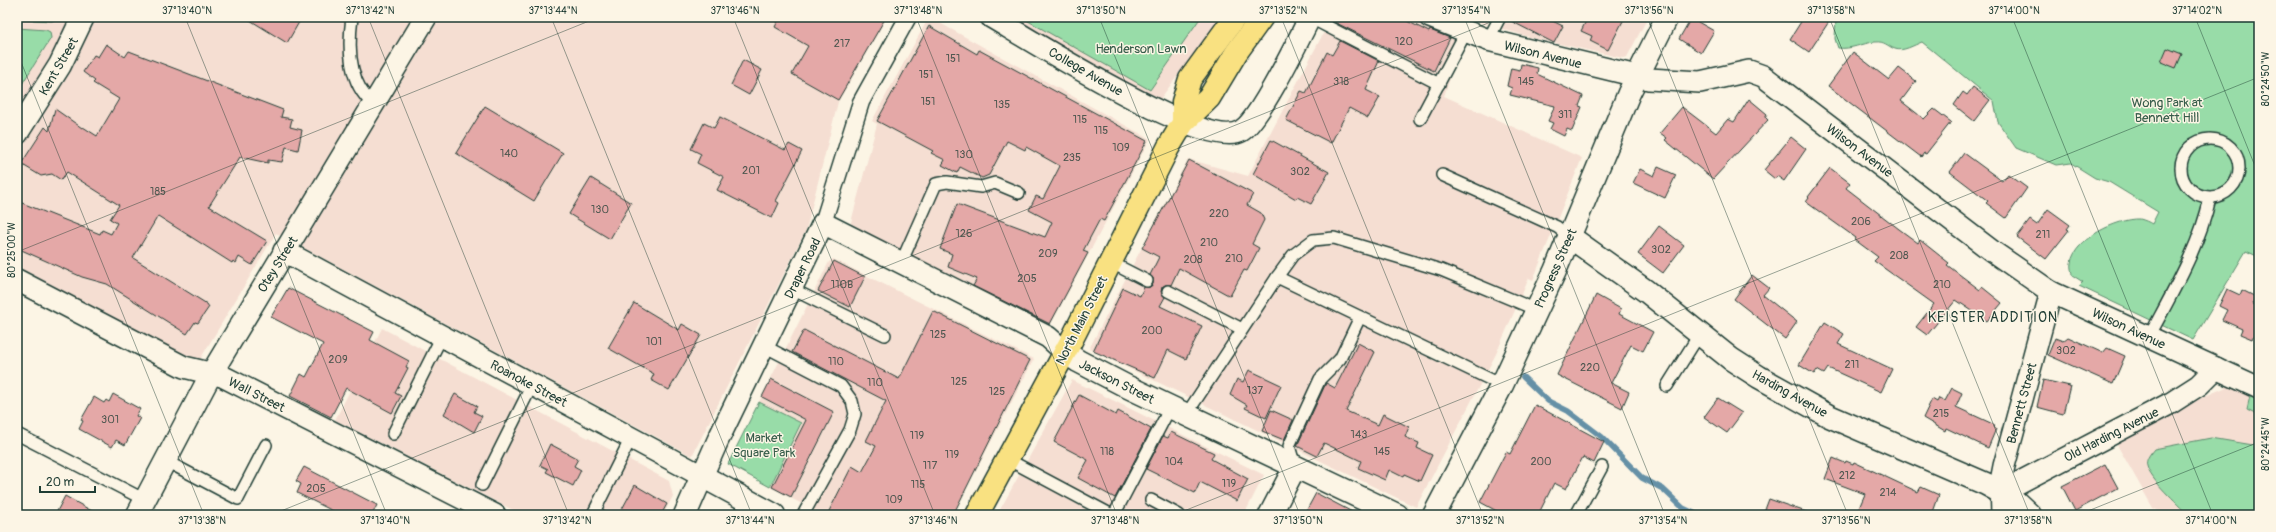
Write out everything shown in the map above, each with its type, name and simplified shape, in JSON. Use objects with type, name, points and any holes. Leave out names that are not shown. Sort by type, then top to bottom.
[{"type":"main road","name":"North Main Street","points":[[1182,123],[1183,102],[1190,79],[1235,17]]},
{"type":"main road","name":"North Main Street","points":[[977,515],[1065,352],[1182,123],[1209,98],[1236,53],[1262,17]]},
{"type":"street","name":"Kent Street","points":[[17,133],[60,65],[83,17]]},
{"type":"street","name":"Otey Street","points":[[141,508],[211,374],[426,17]]},
{"type":"street","name":"Draper Road","points":[[685,515],[702,476],[823,223],[861,102],[908,17]]},
{"type":"street","name":"College Avenue","points":[[991,17],[1147,106],[1182,123],[1232,134],[1241,131],[1258,112],[1310,17]]},
{"type":"street","name":"Wilson Avenue","points":[[1430,17],[1488,40],[1637,76],[1687,82],[1711,80],[1749,71],[1763,76],[1992,250],[2051,292],[2259,388]]},
{"type":"street","name":"Progress Street","points":[[1434,515],[1502,385],[1570,237],[1637,76],[1667,17]]},
{"type":"street","name":"Jackson Street","points":[[823,223],[1048,337],[1078,361],[1178,412],[1397,515]]},
{"type":"street","name":"Harding Avenue","points":[[1570,237],[1646,291],[1699,335],[1759,378],[1829,416],[2001,492],[2030,515]]},
{"type":"street","name":"Roanoke Street","points":[[284,251],[774,515]]},
{"type":"street","name":"Wall Street","points":[[17,280],[178,364],[222,376],[495,515]]},
{"type":"street","name":"Bennett Street","points":[[2002,515],[2001,492],[2004,466],[2051,292]]},
{"type":"street","name":"Old Harding Avenue","points":[[2001,492],[2171,403],[2199,385],[2216,368]]},
{"type":"street","points":[[1270,515],[1295,467]]},
{"type":"lane","points":[[352,17],[350,49],[353,71],[359,89],[373,104]]},
{"type":"lane","points":[[1310,17],[1439,84]]},
{"type":"lane","points":[[1488,40],[1500,17]]},
{"type":"lane","points":[[1420,119],[1466,32]]},
{"type":"lane","points":[[2217,139],[2229,146],[2238,158],[2240,168],[2233,187],[2223,195],[2210,198],[2200,196],[2192,191],[2185,184],[2181,170],[2183,155],[2189,147],[2197,141],[2217,139]]},
{"type":"lane","points":[[1442,175],[1557,227],[1570,237]]},
{"type":"lane","points":[[901,263],[936,184],[947,182],[981,187],[995,183],[1019,192]]},
{"type":"lane","points":[[2149,337],[2193,253],[2204,226],[2210,198]]},
{"type":"lane","points":[[1007,459],[1113,515],[1178,412],[1242,329],[1293,255],[1313,240],[1334,238],[1441,270],[1537,310]]},
{"type":"lane","points":[[1110,262],[1147,281]]},
{"type":"lane","points":[[1277,277],[1502,385]]},
{"type":"lane","points":[[792,288],[885,335]]},
{"type":"lane","points":[[1168,291],[1242,329]]},
{"type":"lane","points":[[1295,467],[1289,446],[1320,379],[1340,359],[1360,317]]},
{"type":"lane","points":[[1667,386],[1699,335]]},
{"type":"lane","points":[[393,434],[442,336]]},
{"type":"lane","points":[[764,346],[841,386],[852,401],[854,414],[850,430],[803,515]]},
{"type":"lane","points":[[482,485],[532,384]]},
{"type":"lane","points":[[17,434],[141,508]]},
{"type":"lane","points":[[597,514],[631,438]]},
{"type":"lane","points":[[166,461],[238,499],[266,445]]},
{"type":"lane","points":[[1576,515],[1602,467]]},
{"type":"lane","points":[[1151,500],[1179,515]]},
{"type":"shaded area","points":[[17,17],[887,17],[838,102],[806,230],[692,456],[276,233],[196,366],[17,273]]},
{"type":"shaded area","points":[[929,17],[1150,139],[1049,328],[850,226],[877,124],[872,121]]},
{"type":"shaded area","name":"Henderson Lawn","points":[[994,17],[1222,17],[1154,107]]},
{"type":"shaded area","points":[[1332,17],[1409,17],[1462,42],[1444,96],[1582,158],[1533,280],[1529,278],[1496,354],[1416,507],[1089,349],[1188,159],[1248,176]]},
{"type":"shaded area","points":[[1466,17],[1491,17],[1487,25]]},
{"type":"shaded area","points":[[1505,17],[1648,17],[1627,57],[1623,58],[1533,38],[1499,28]]},
{"type":"shaded area","points":[[833,259],[1034,359],[953,515],[823,515],[770,487],[801,423],[759,402],[829,262]]},
{"type":"shaded area","points":[[382,328],[669,481],[673,496],[663,515],[523,515],[335,420]]},
{"type":"shaded area","points":[[1072,380],[1264,475],[1244,515],[997,515]]},
{"type":"shaded area","points":[[2229,386],[2250,396],[2247,409],[2259,415],[2259,515],[2166,515],[2153,508],[2116,443],[2203,397]]},
{"type":"green space","points":[[17,17],[60,17],[52,21],[17,19]]},
{"type":"green space","name":"Henderson Lawn","points":[[1021,17],[1201,17],[1150,90]]},
{"type":"green space","name":"Wong Park at Bennett Hill","points":[[1836,17],[2259,17],[2259,257],[2246,251],[2193,340],[2079,286],[2083,282],[2072,275],[2071,265],[2074,254],[2088,238],[2109,226],[2120,222],[2140,219],[2152,224],[2158,212],[2109,182],[2095,178],[2071,163],[2056,165],[2016,148],[1998,122],[1994,101],[1922,42],[1901,50],[1878,42],[1847,48],[1838,48],[1835,39]]},
{"type":"green space","points":[[17,28],[46,30],[50,32],[51,38],[17,92]]},
{"type":"green space","points":[[2250,396],[2259,401],[2259,415],[2247,409]]},
{"type":"green space","name":"Market Square Park","points":[[759,402],[801,423],[770,487],[728,464]]},
{"type":"green space","points":[[2211,438],[2259,446],[2259,515],[2188,515],[2165,492],[2149,472],[2147,466],[2148,457],[2154,449]]},
{"type":"building","points":[[245,17],[302,17],[287,43]]},
{"type":"building","points":[[780,17],[886,17],[838,100],[792,74],[808,46],[775,27]]},
{"type":"building","points":[[1324,17],[1399,17],[1429,32],[1430,30],[1450,38],[1434,71]]},
{"type":"building","points":[[1507,17],[1544,17],[1563,26],[1554,43],[1507,19]]},
{"type":"building","points":[[1588,17],[1625,17],[1608,50],[1590,41],[1592,36],[1581,31]]},
{"type":"building","points":[[1804,17],[1832,17],[1809,52],[1790,39]]},
{"type":"building","points":[[1691,18],[1714,31],[1701,53],[1679,39]]},
{"type":"building","points":[[929,26],[977,54],[979,50],[1147,141],[1104,221],[1100,219],[1083,251],[1088,253],[1050,324],[973,286],[977,279],[948,267],[952,254],[940,249],[957,204],[1045,237],[1052,222],[1029,210],[1036,196],[1043,199],[1060,166],[1026,147],[1025,150],[1007,141],[989,175],[982,178],[960,167],[957,173],[942,165],[945,160],[931,153],[933,151],[877,121]]},
{"type":"building","points":[[1340,41],[1379,61],[1366,90],[1380,97],[1368,118],[1349,108],[1331,143],[1286,120],[1301,91],[1306,93],[1327,52],[1332,55]]},
{"type":"building","points":[[106,44],[125,57],[129,51],[283,110],[281,117],[292,119],[290,127],[302,130],[298,150],[286,147],[282,162],[268,160],[268,163],[240,157],[209,206],[267,241],[252,265],[239,257],[236,263],[233,261],[232,263],[158,216],[133,258],[207,304],[209,307],[198,323],[195,322],[187,334],[107,284],[82,277],[17,248],[17,201],[100,234],[102,230],[111,234],[117,223],[110,219],[119,205],[67,172],[61,180],[52,174],[41,176],[21,164],[45,127],[49,131],[55,109],[82,128],[83,127],[97,136],[119,99],[93,83],[95,81],[83,72],[94,55],[98,57]]},
{"type":"building","points":[[2167,48],[2182,54],[2176,68],[2161,62]]},
{"type":"building","points":[[1853,52],[1889,80],[1899,68],[1916,81],[1901,101],[1924,119],[1934,109],[1951,122],[1926,154],[1924,153],[1921,157],[1828,86]]},
{"type":"building","points":[[743,60],[762,70],[749,95],[731,85]]},
{"type":"building","points":[[1521,64],[1538,68],[1537,74],[1583,96],[1579,106],[1582,107],[1572,131],[1567,129],[1564,136],[1550,129],[1553,123],[1548,121],[1555,106],[1510,95],[1512,88],[1507,86],[1511,68],[1520,70]]},
{"type":"building","points":[[1973,87],[1990,100],[1974,121],[1954,105],[1963,92],[1967,95]]},
{"type":"building","points":[[1749,99],[1767,114],[1765,117],[1768,120],[1713,179],[1665,140],[1667,138],[1660,133],[1682,107],[1716,133],[1728,119],[1734,122]]},
{"type":"building","points":[[485,106],[563,153],[534,201],[456,153]]},
{"type":"building","points":[[720,117],[785,150],[789,144],[802,151],[776,201],[779,203],[772,218],[717,190],[724,177],[697,163],[701,154],[691,149],[704,123],[714,128]]},
{"type":"building","points":[[1791,137],[1806,149],[1784,181],[1777,176],[1775,179],[1764,170]]},
{"type":"building","points":[[1271,140],[1329,172],[1311,204],[1297,197],[1296,199],[1253,174]]},
{"type":"building","points":[[1964,153],[2002,181],[2008,174],[2027,188],[2006,218],[1986,203],[1988,201],[1950,172]]},
{"type":"building","points":[[1189,160],[1253,194],[1247,205],[1261,213],[1264,220],[1252,244],[1259,248],[1247,271],[1244,270],[1230,296],[1179,268],[1171,285],[1165,285],[1162,287],[1161,292],[1165,297],[1160,306],[1202,326],[1186,359],[1168,350],[1155,378],[1093,351],[1123,288],[1140,296],[1144,287],[1150,287],[1153,284],[1153,278],[1150,275],[1159,257],[1142,248]]},
{"type":"building","points":[[1658,167],[1676,175],[1665,198],[1633,183],[1640,169],[1654,176]]},
{"type":"building","points":[[1830,168],[1850,183],[1846,188],[1918,243],[1920,240],[1949,263],[1947,265],[1980,290],[1982,287],[2002,303],[1987,321],[1956,300],[1927,335],[1916,327],[1934,304],[1874,261],[1878,257],[1855,240],[1856,238],[1806,202],[1809,198],[1808,197]]},
{"type":"building","points":[[591,178],[631,203],[610,239],[569,214]]},
{"type":"building","points":[[2048,209],[2070,225],[2067,229],[2069,230],[2046,259],[2017,237],[2030,220],[2037,225]]},
{"type":"building","points":[[1659,226],[1684,245],[1663,273],[1638,254]]},
{"type":"building","points":[[834,261],[865,277],[850,307],[818,291]]},
{"type":"building","points":[[1752,275],[1769,288],[1763,295],[1797,322],[1785,339],[1734,299]]},
{"type":"building","points":[[288,288],[374,332],[370,340],[409,361],[406,367],[408,368],[395,393],[401,396],[392,413],[346,388],[331,417],[290,396],[301,374],[306,377],[323,344],[271,317]]},
{"type":"building","points":[[2227,289],[2240,295],[2242,290],[2256,297],[2253,304],[2259,307],[2259,338],[2254,336],[2252,339],[2240,334],[2242,329],[2222,320],[2227,310],[2219,306]]},
{"type":"building","points":[[1596,295],[1621,309],[1619,314],[1653,332],[1643,351],[1631,345],[1611,383],[1629,392],[1622,408],[1557,375]]},
{"type":"building","points":[[634,303],[679,330],[682,324],[701,335],[669,390],[651,380],[654,374],[608,348]]},
{"type":"building","points":[[933,311],[1030,360],[953,515],[827,515],[852,466],[862,472],[876,446],[866,441],[886,401],[792,352],[804,330],[899,379]]},
{"type":"building","points":[[1825,322],[1844,334],[1838,344],[1892,369],[1881,392],[1828,368],[1824,374],[1817,370],[1814,374],[1799,365]]},
{"type":"building","points":[[2068,337],[2103,353],[2107,348],[2125,356],[2113,384],[2048,355],[2055,338],[2063,341]]},
{"type":"building","points":[[1358,343],[1375,352],[1346,411],[1378,425],[1383,414],[1409,427],[1405,437],[1419,443],[1417,448],[1432,455],[1420,481],[1404,474],[1403,477],[1389,470],[1385,480],[1358,468],[1361,461],[1324,443],[1317,456],[1297,446],[1326,383],[1335,388]]},
{"type":"building","points":[[1249,370],[1281,385],[1266,418],[1245,408],[1247,405],[1230,395],[1237,379],[1243,382]]},
{"type":"building","points":[[771,379],[834,412],[791,497],[772,487],[806,420],[762,397]]},
{"type":"building","points":[[2043,380],[2070,386],[2063,414],[2037,407]]},
{"type":"building","points":[[1952,388],[1962,393],[1956,407],[1995,425],[1994,428],[1996,429],[1988,448],[1946,428],[1945,431],[1923,418],[1932,399],[1937,402],[1939,398],[1945,401]]},
{"type":"building","points":[[113,394],[140,409],[136,416],[140,418],[125,445],[116,440],[112,447],[79,429],[83,421],[81,420],[94,397],[104,403],[106,400],[109,402]]},
{"type":"building","points":[[455,394],[477,406],[474,412],[482,416],[474,432],[444,414]]},
{"type":"building","points":[[1079,395],[1116,415],[1118,411],[1151,429],[1115,498],[1078,478],[1088,460],[1054,442]]},
{"type":"building","points":[[1718,398],[1742,413],[1727,433],[1704,417]]},
{"type":"building","points":[[1535,405],[1604,442],[1594,463],[1583,457],[1566,489],[1554,483],[1538,515],[1504,515],[1480,502],[1506,452],[1510,454]]},
{"type":"building","points":[[1271,410],[1293,420],[1284,440],[1262,431]]},
{"type":"building","points":[[1171,432],[1214,453],[1211,459],[1248,479],[1237,501],[1200,482],[1195,493],[1146,469],[1163,436],[1168,438]]},
{"type":"building","points":[[550,444],[578,459],[574,466],[581,470],[573,486],[546,472],[548,469],[540,465]]},
{"type":"building","points":[[1833,458],[1845,463],[1846,461],[1853,464],[1854,462],[1918,492],[1921,487],[1939,495],[1932,515],[1856,515],[1865,494],[1825,479]]},
{"type":"building","points":[[2105,464],[2118,488],[2075,511],[2062,486]]},
{"type":"building","points":[[304,467],[377,505],[372,515],[341,515],[297,493],[301,484],[296,481]]},
{"type":"building","points":[[635,485],[667,504],[661,515],[629,515],[621,511]]},
{"type":"building","points":[[1316,493],[1358,515],[1304,515]]},
{"type":"building","points":[[65,496],[99,515],[55,515]]},
{"type":"building","points":[[1769,499],[1809,513],[1809,515],[1763,515]]},
{"type":"waterway","points":[[1523,377],[1548,401],[1568,411],[1602,437],[1642,478],[1663,489],[1683,508],[1698,515]]},
{"type":"district","name":"KEISTER ADDITION","points":[[1993,317]]}]
